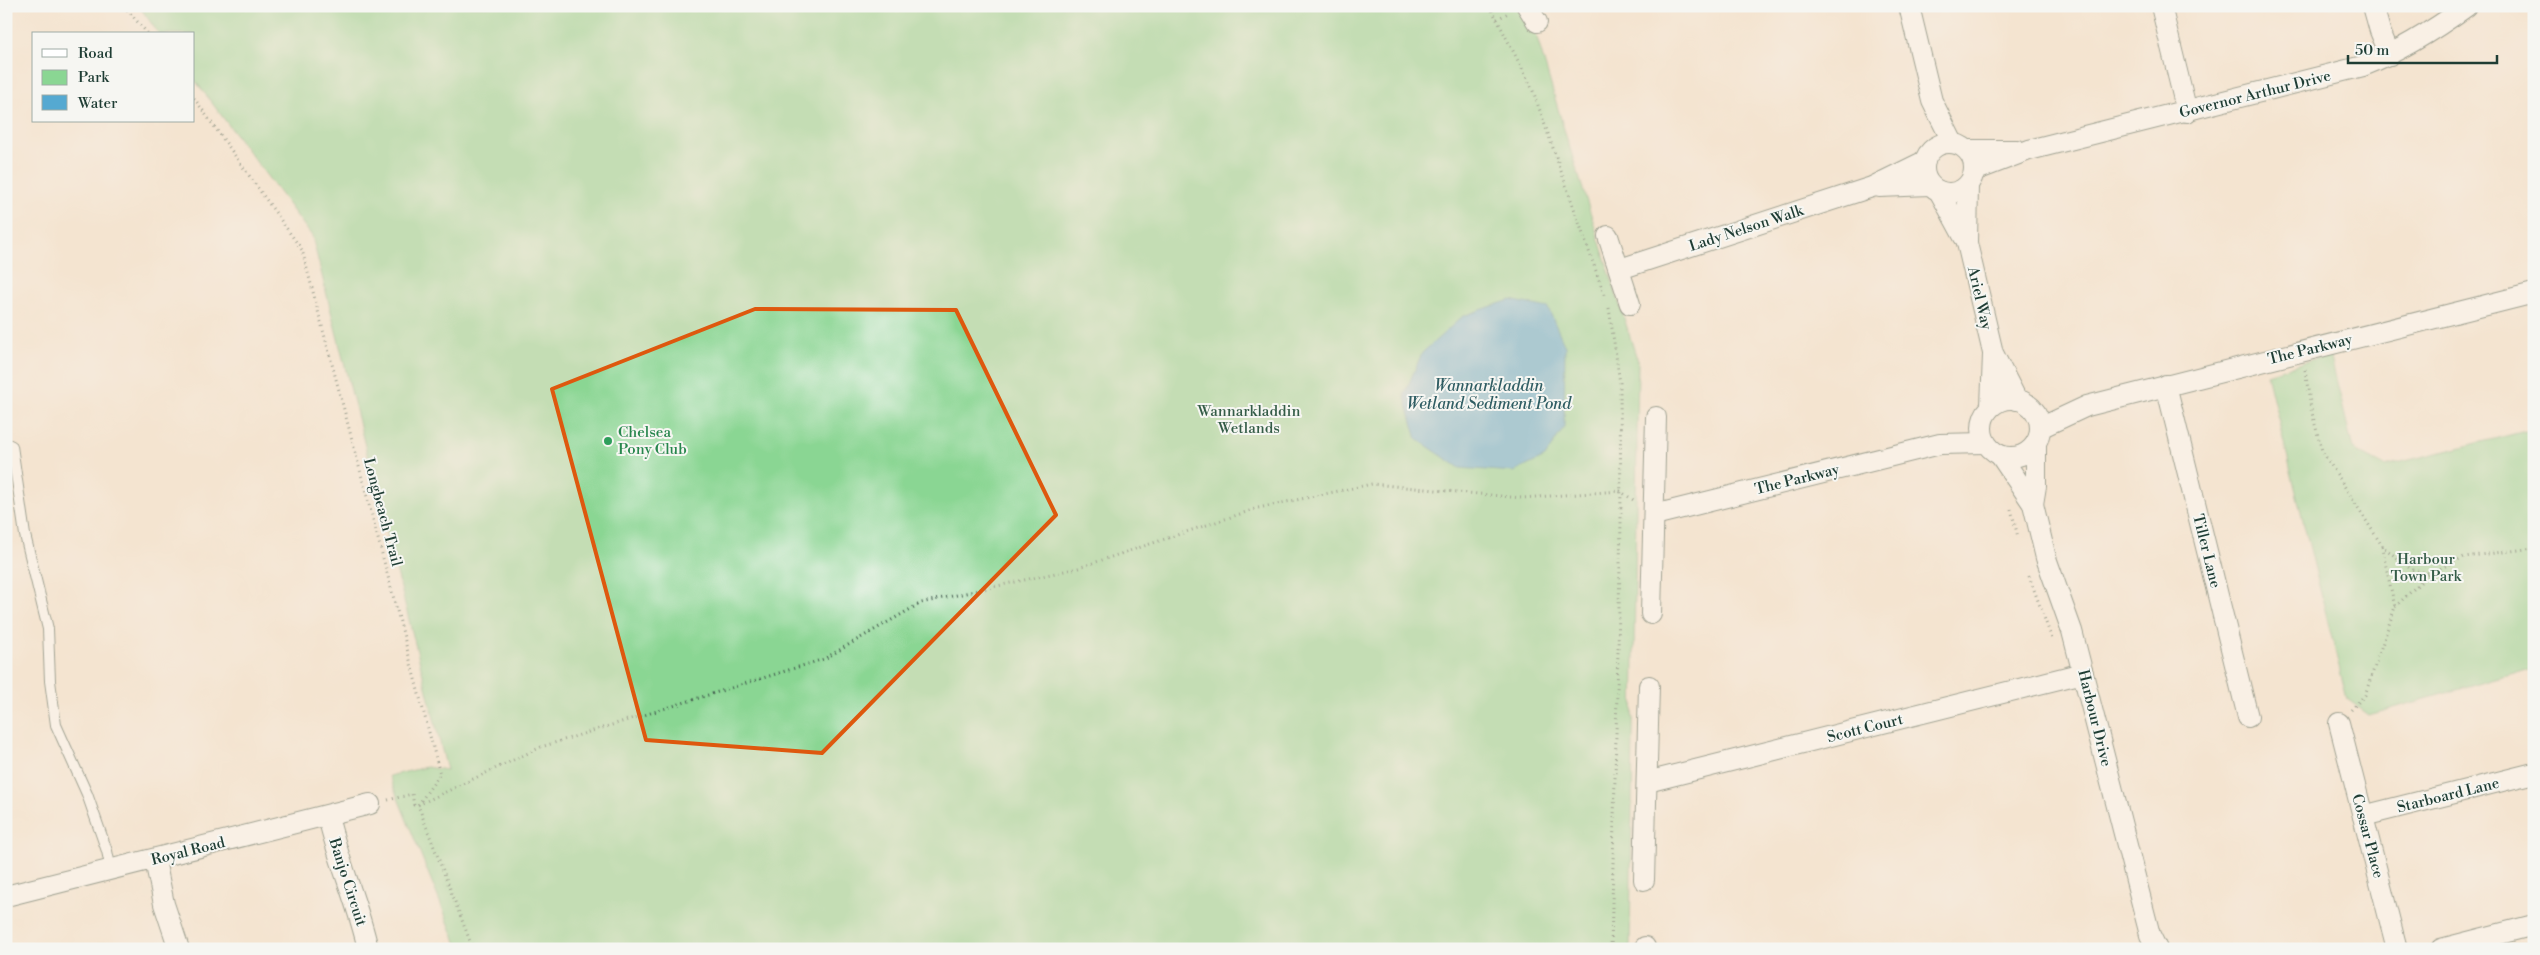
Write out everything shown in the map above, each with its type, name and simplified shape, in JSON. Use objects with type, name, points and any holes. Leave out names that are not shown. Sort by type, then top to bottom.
[{"type":"street","points":[[1909,6],[1932,101],[1926,178],[1935,188],[1954,192],[1971,178],[1972,156],[1960,146],[1932,101]]},
{"type":"street","points":[[2160,6],[2187,112]]},
{"type":"street","points":[[2373,6],[2380,31],[2390,55]]},
{"type":"street","name":"Governor Arthur Drive","points":[[1971,178],[2030,150],[2187,112],[2363,66],[2390,55],[2438,28],[2467,6]]},
{"type":"street","points":[[1929,155],[1939,145],[1960,146]]},
{"type":"street","name":"Governor Arthur Drive","points":[[1960,146],[2030,150]]},
{"type":"street","name":"Lady Nelson Walk","points":[[1620,269],[1872,187],[1929,155]]},
{"type":"street","name":"Ariel Way","points":[[1971,178],[1967,243],[1993,353],[2024,404]]},
{"type":"street","name":"Lady Nelson Walk","points":[[1872,187],[1935,188]]},
{"type":"street","name":"Ariel Way","points":[[1935,188],[1967,243]]},
{"type":"street","points":[[1608,236],[1630,304]]},
{"type":"street","name":"The Parkway","points":[[1654,515],[1940,444],[1992,449],[2015,457],[2024,454],[2038,436],[2087,406],[2534,293]]},
{"type":"street","name":"Ariel Way","points":[[1987,413],[1993,353]]},
{"type":"street","name":"Tiller Lane","points":[[2166,385],[2248,717]]},
{"type":"street","name":"The Parkway","points":[[1940,444],[2008,399],[2024,404],[2087,406]]},
{"type":"street","points":[[2024,404],[2036,414],[2038,436]]},
{"type":"street","points":[[1987,413],[1981,428],[1992,449]]},
{"type":"street","points":[[1651,614],[1656,417]]},
{"type":"street","name":"Harbour Drive","points":[[2038,436],[2036,486],[2033,504],[2046,558],[2072,631],[2153,944]]},
{"type":"street","name":"Harbour Drive","points":[[1992,449],[2033,504]]},
{"type":"street","name":"Scott Court","points":[[1647,782],[2083,673]]},
{"type":"street","points":[[1644,880],[1649,686]]},
{"type":"street","name":"Cossar Place","points":[[2339,723],[2398,949]]},
{"type":"street","name":"Starboard Lane","points":[[2363,816],[2534,773]]},
{"type":"street","name":"Royal Road","points":[[6,896],[155,860],[370,804]]},
{"type":"street","name":"Banjo Circuit","points":[[328,816],[343,869],[358,908],[368,949]]},
{"type":"street","points":[[155,860],[164,904],[179,949]]},
{"type":"street","points":[[2441,949],[2534,925]]},
{"type":"lane","points":[[6,443],[12,446],[25,535],[48,629],[50,680],[56,726],[87,794],[107,851],[111,870]]},
{"type":"path","points":[[124,6],[146,32]]},
{"type":"path","points":[[1490,6],[1532,88],[1555,148],[1609,308],[1620,383],[1620,491],[1611,949]]},
{"type":"path","name":"Longbeach Trail","points":[[195,99],[302,250],[440,774],[418,806]]},
{"type":"path","points":[[2303,350],[2311,409],[2322,451],[2381,544],[2412,570],[2429,574]]},
{"type":"path","points":[[418,806],[541,747],[824,659],[921,603],[1078,568],[1258,508],[1372,484],[1522,498],[1620,491]]},
{"type":"path","points":[[2381,544],[2395,608]]},
{"type":"path","points":[[2339,723],[2365,695],[2395,608],[2429,574],[2464,557],[2534,548]]},
{"type":"path","points":[[370,804],[412,794],[414,805],[418,806],[473,949]]},
{"type":"highlighted area","points":[[755,309],[956,310],[1056,515],[822,753],[646,740],[552,389]]},
{"type":"green space","name":"Wannarkladdin Wetlands","points":[[139,6],[1515,6],[1536,34],[1566,136],[1638,362],[1630,949],[459,949],[389,776],[426,767],[447,770],[312,236],[195,80],[195,32],[158,32]]},
{"type":"green space","name":"Harbour Town Park","points":[[2330,354],[2353,449],[2385,466],[2534,429],[2534,668],[2369,715],[2347,699],[2267,374]]},
{"type":"water","name":"Wannarkladdin Wetland Sediment Pond","points":[[1510,300],[1548,308],[1565,346],[1564,427],[1545,457],[1514,472],[1460,468],[1417,439],[1404,395],[1422,353],[1463,316]]},
{"type":"place","name":"Chelsea Pony Club","points":[[608,441]]}]
